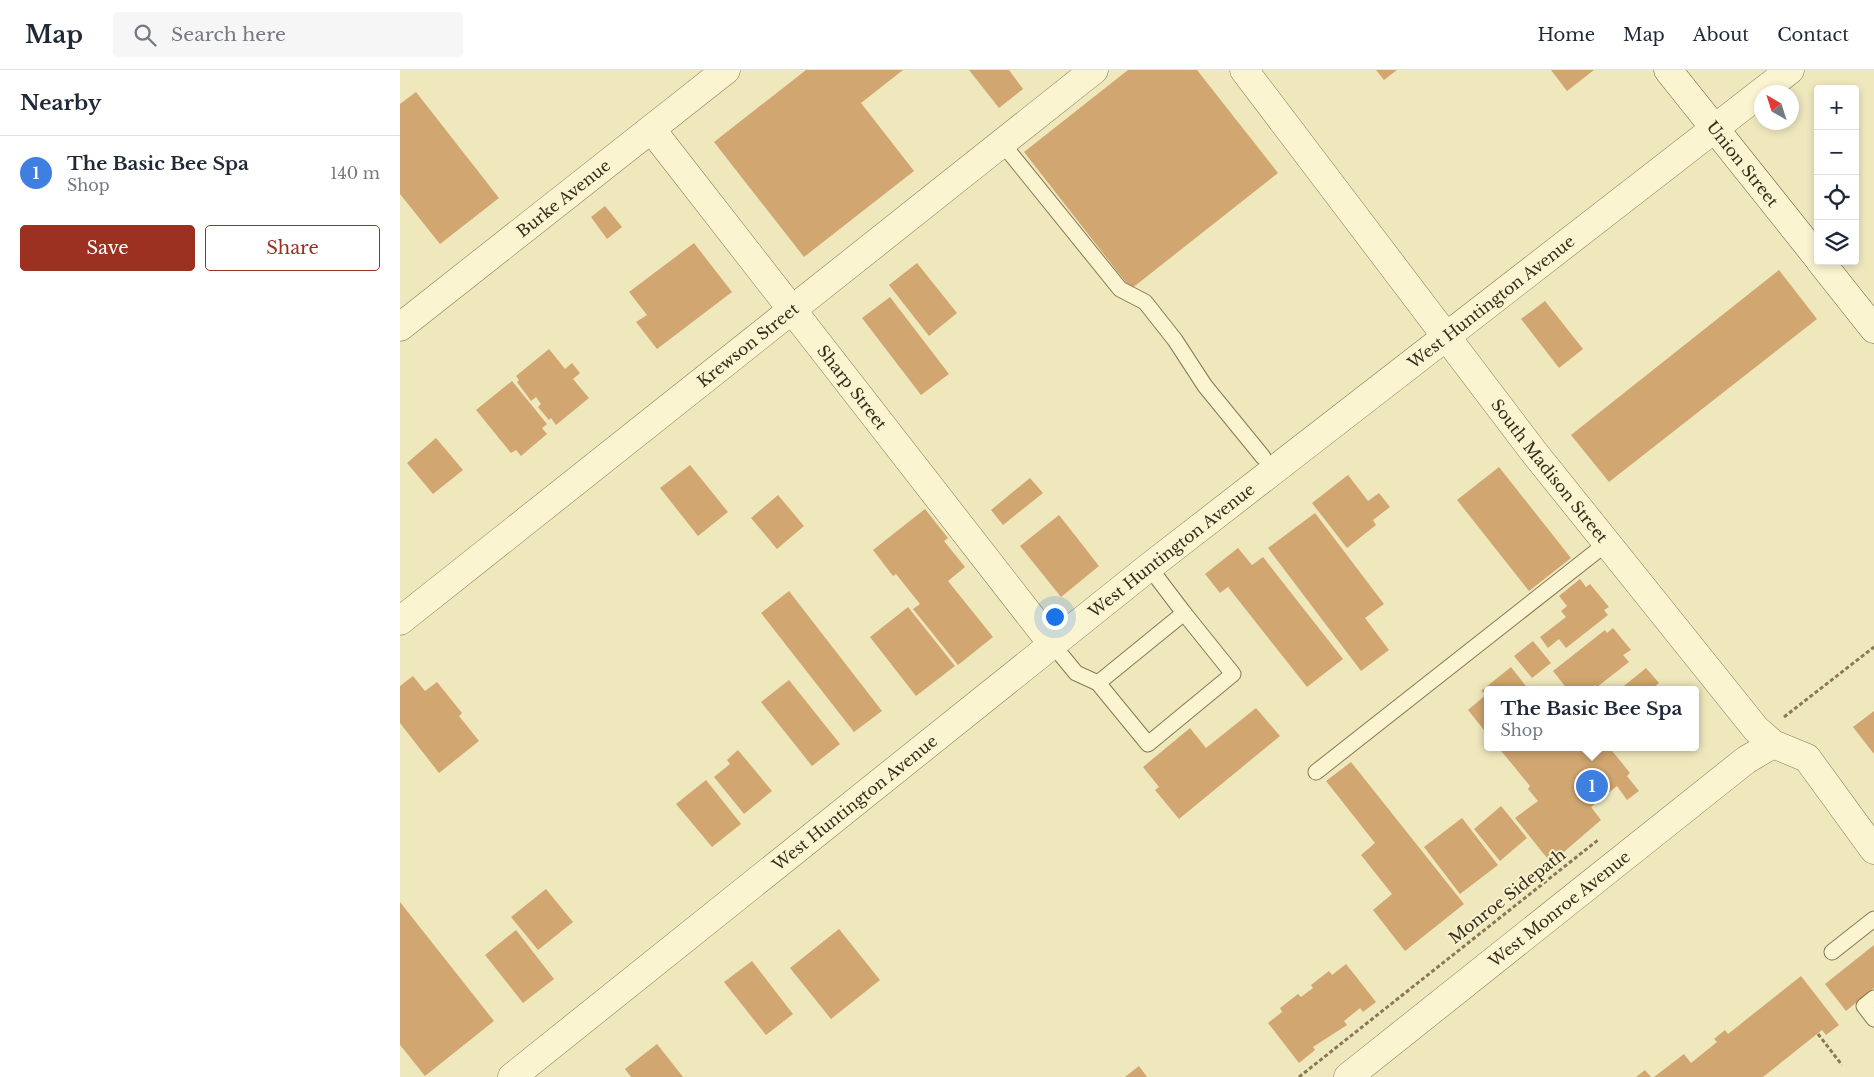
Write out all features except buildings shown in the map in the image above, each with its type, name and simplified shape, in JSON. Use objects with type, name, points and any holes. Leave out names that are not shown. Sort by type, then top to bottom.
[{"type":"street","name":"Burke Avenue","points":[[400,327],[726,70]]},
{"type":"street","name":"Krewson Street","points":[[400,621],[1094,70]]},
{"type":"street","name":"South Madison Street","points":[[1244,70],[1446,338],[1756,729],[1775,733],[1807,758],[1874,850]]},
{"type":"street","name":"Union Street","points":[[1668,70],[1814,253]]},
{"type":"street","name":"West Huntington Avenue","points":[[512,1077],[1149,567],[1790,70]]},
{"type":"street","name":"Sharp Street","points":[[652,130],[1053,645]]},
{"type":"street","points":[[1823,265],[1874,329]]},
{"type":"street","name":"West Monroe Avenue","points":[[1348,1077],[1738,766],[1775,733]]},
{"type":"lane","points":[[1002,143],[1120,289],[1145,302],[1175,340],[1205,386],[1263,457]]},
{"type":"lane","points":[[1316,772],[1607,543]]},
{"type":"lane","points":[[1053,645],[1076,674],[1098,682],[1148,744],[1233,674],[1149,567]]},
{"type":"lane","points":[[1098,682],[1184,613]]},
{"type":"lane","points":[[1832,952],[1874,918]]},
{"type":"lane","points":[[1874,998],[1864,1006],[1874,1019]]},
{"type":"path","points":[[1775,733],[1788,716],[1874,647]]},
{"type":"path","name":"Monroe Sidepath","points":[[1299,1077],[1600,839]]},
{"type":"path","points":[[1818,1034],[1842,1065]]},
{"type":"place","name":"The Basic Bee Spa","points":[[1592,786]]}]
